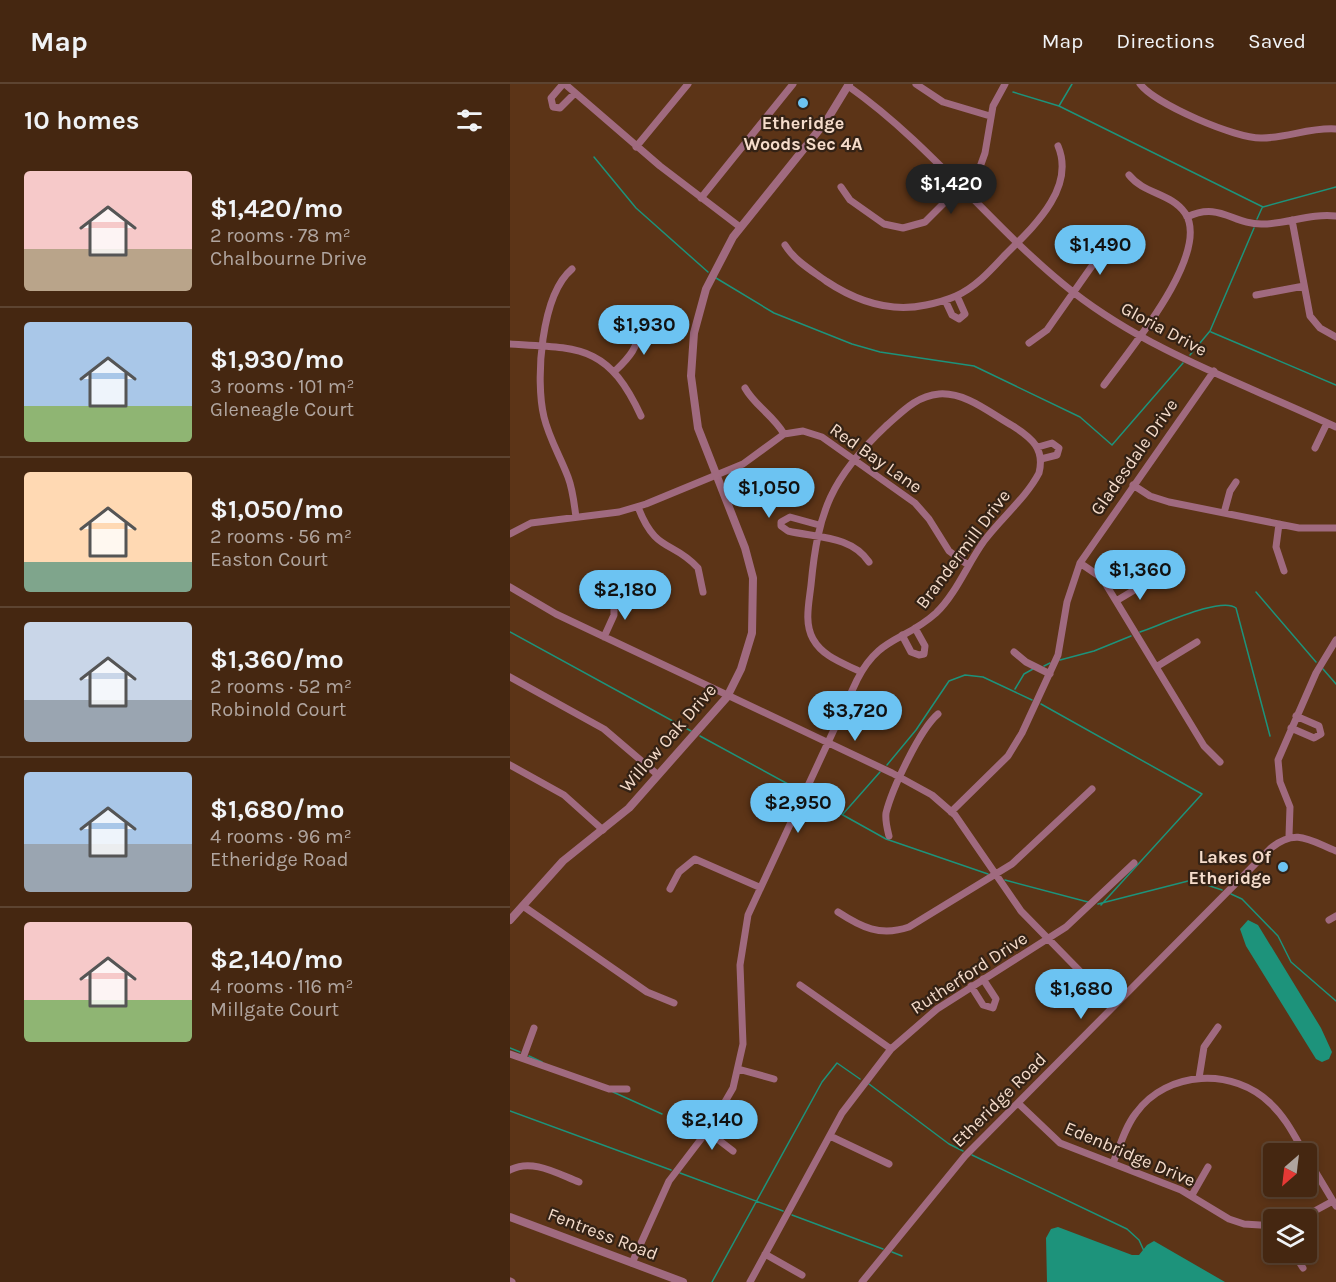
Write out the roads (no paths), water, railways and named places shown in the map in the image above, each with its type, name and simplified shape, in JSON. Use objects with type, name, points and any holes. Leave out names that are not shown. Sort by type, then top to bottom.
[{"type":"street","points":[[575,93],[563,106],[558,108],[553,106],[551,98],[564,84],[575,93],[636,147],[740,227]]},
{"type":"street","points":[[636,147],[688,84]]},
{"type":"street","points":[[701,198],[793,84]]},
{"type":"street","points":[[916,84],[943,102],[990,116]]},
{"type":"street","points":[[841,187],[850,200],[882,223],[903,228],[925,222],[963,186],[977,171],[984,159],[990,116],[1005,84]]},
{"type":"street","points":[[1140,84],[1163,103],[1245,136],[1265,138],[1315,129],[1336,129]]},
{"type":"street","name":"Gloria Drive","points":[[849,85],[906,130],[1019,242],[1074,292],[1140,336],[1336,427]]},
{"type":"street","name":"Willow Oak Drive","points":[[510,920],[563,861],[629,808],[727,697],[741,669],[750,643],[754,595],[745,548],[704,447],[694,407],[691,376],[693,344],[706,290],[720,258],[740,227],[818,132],[849,85]]},
{"type":"street","points":[[785,245],[796,260],[817,275],[849,295],[869,303],[909,308],[957,296],[981,279],[1042,216],[1055,193],[1062,170],[1058,146]]},
{"type":"street","points":[[1104,385],[1172,288],[1188,251],[1191,236],[1187,217],[1173,201],[1142,187],[1129,175]]},
{"type":"street","points":[[1187,217],[1207,210],[1258,224],[1336,216]]},
{"type":"street","points":[[1292,220],[1312,319],[1320,328],[1336,337]]},
{"type":"street","points":[[1029,343],[1044,333],[1106,246]]},
{"type":"street","points":[[572,269],[559,283],[551,301],[543,345],[541,392],[544,416],[568,478],[576,517]]},
{"type":"street","points":[[1256,295],[1304,286]]},
{"type":"street","points":[[945,300],[953,317],[962,318],[964,312],[957,296]]},
{"type":"street","points":[[615,371],[633,350],[638,336],[638,326]]},
{"type":"street","points":[[510,344],[578,349],[598,358],[615,371],[626,386],[641,416]]},
{"type":"street","name":"Gladesdale Drive","points":[[951,812],[1008,756],[1058,654],[1069,594],[1080,563],[1214,371]]},
{"type":"street","points":[[510,534],[531,524],[638,507],[750,460],[784,434],[777,422],[754,401],[745,388]]},
{"type":"street","name":"Brandermill Drive","points":[[632,1263],[669,1181],[707,1131],[726,1101],[738,1069],[744,1038],[741,951],[747,915],[861,672],[874,652],[915,628],[942,606],[985,539],[1036,479],[1040,453],[1025,434],[970,401],[940,394],[927,396],[908,406],[853,458]]},
{"type":"street","points":[[1315,448],[1327,423]]},
{"type":"street","name":"Red Bay Lane","points":[[784,434],[803,431],[813,433],[853,458],[915,503],[929,519],[949,551],[968,565]]},
{"type":"street","points":[[853,458],[832,492],[819,525],[808,608],[810,633],[826,655],[861,672]]},
{"type":"street","points":[[1224,513],[1230,491],[1236,482]]},
{"type":"street","points":[[1133,485],[1155,498],[1224,513],[1309,529],[1336,528]]},
{"type":"street","points":[[638,507],[646,527],[657,540],[697,566],[703,592]]},
{"type":"street","points":[[819,525],[790,517],[781,522],[781,526],[788,531],[847,542],[861,551],[870,562]]},
{"type":"street","points":[[1279,524],[1276,547],[1284,571]]},
{"type":"street","points":[[1080,563],[1102,578],[1204,746],[1220,762]]},
{"type":"street","points":[[1116,601],[1151,580]]},
{"type":"street","points":[[510,587],[541,606],[604,637],[727,697],[901,777],[933,795],[966,827],[1021,911],[1113,1005]]},
{"type":"street","points":[[604,637],[614,615],[614,600]]},
{"type":"street","points":[[903,634],[911,652],[919,656],[924,654],[925,645],[915,628]]},
{"type":"street","points":[[1336,640],[1323,658],[1278,760],[1280,782],[1290,807],[1289,836],[1302,838],[1336,851]]},
{"type":"street","points":[[1156,667],[1197,642]]},
{"type":"street","points":[[1014,652],[1026,662],[1050,674]]},
{"type":"street","points":[[510,677],[604,729],[658,775]]},
{"type":"street","points":[[889,836],[886,812],[924,729],[938,714]]},
{"type":"street","points":[[1291,728],[1314,738],[1321,734],[1319,726],[1296,716]]},
{"type":"street","points":[[510,765],[564,795],[603,830]]},
{"type":"street","points":[[838,912],[865,929],[894,932],[916,924],[996,875],[1028,851],[1092,789]]},
{"type":"street","points":[[755,798],[792,816]]},
{"type":"street","name":"Etheridge Road","points":[[862,1282],[954,1167],[1271,848],[1289,836]]},
{"type":"street","points":[[670,889],[679,872],[695,859],[759,887]]},
{"type":"street","name":"Rutherford Drive","points":[[750,1282],[854,1095],[891,1049],[937,1009],[1048,940],[1088,908],[1134,863]]},
{"type":"street","points":[[523,906],[647,992],[674,1003]]},
{"type":"street","points":[[971,986],[982,1005],[993,1008],[996,999],[983,979]]},
{"type":"street","points":[[800,985],[891,1049]]},
{"type":"street","points":[[1199,1078],[1204,1047],[1218,1027]]},
{"type":"street","points":[[523,1058],[534,1028]]},
{"type":"street","points":[[510,1054],[609,1089],[627,1089]]},
{"type":"street","points":[[738,1069],[774,1079]]},
{"type":"street","points":[[1113,1163],[1129,1124],[1147,1100],[1171,1085],[1199,1078],[1233,1082],[1262,1096],[1284,1119],[1299,1143]]},
{"type":"street","name":"Edenbridge Drive","points":[[1018,1102],[1060,1143],[1192,1195],[1229,1219],[1244,1224],[1263,1225]]},
{"type":"street","points":[[707,1131],[732,1151]]},
{"type":"street","points":[[830,1136],[889,1164]]},
{"type":"street","points":[[510,1170],[525,1164],[534,1165],[579,1182]]},
{"type":"street","points":[[1192,1195],[1208,1167]]},
{"type":"street","points":[[1317,1173],[1335,1203],[1317,1211]]},
{"type":"street","name":"Fentress Road","points":[[510,1217],[683,1282]]},
{"type":"street","points":[[765,1254],[802,1275]]},
{"type":"street","points":[[1300,1263],[1303,1268]]},
{"type":"water","points":[[1248,920],[1258,925],[1321,1028],[1332,1052],[1329,1059],[1322,1062],[1316,1059],[1246,946],[1240,929]]},
{"type":"water","points":[[1058,1227],[1132,1255],[1139,1255],[1147,1245],[1154,1241],[1225,1282],[1047,1282],[1046,1238],[1051,1229]]},
{"type":"waterway","points":[[1059,106],[1072,84]]},
{"type":"waterway","points":[[1013,92],[1059,106],[1263,207],[1336,187]]},
{"type":"waterway","points":[[594,157],[636,208],[708,272]]},
{"type":"waterway","points":[[1257,219],[1262,208]]},
{"type":"waterway","points":[[1190,355],[1210,331],[1254,228]]},
{"type":"waterway","points":[[716,278],[774,313],[852,344],[880,352],[974,366],[1080,417],[1112,445],[1183,363]]},
{"type":"waterway","points":[[1211,332],[1336,385]]},
{"type":"waterway","points":[[1256,592],[1316,662]]},
{"type":"waterway","points":[[1140,632],[1204,609],[1228,605],[1236,608],[1270,736]]},
{"type":"waterway","points":[[510,632],[691,731]]},
{"type":"waterway","points":[[1060,660],[1094,651],[1131,636]]},
{"type":"waterway","points":[[1044,666],[1050,663]]},
{"type":"waterway","points":[[1015,689],[1024,674],[1033,669]]},
{"type":"waterway","points":[[1323,669],[1336,684]]},
{"type":"waterway","points":[[887,765],[916,730],[949,681],[965,675],[983,677],[1032,700]]},
{"type":"waterway","points":[[1041,704],[1202,794],[1101,905]]},
{"type":"waterway","points":[[700,736],[799,790]]},
{"type":"waterway","points":[[843,814],[880,772]]},
{"type":"waterway","points":[[807,795],[886,839],[988,874]]},
{"type":"waterway","points":[[1005,880],[1088,902]]},
{"type":"waterway","points":[[1098,904],[1192,880],[1222,890]]},
{"type":"waterway","points":[[1231,894],[1242,899],[1278,936],[1291,962],[1336,1001]]},
{"type":"waterway","points":[[510,1048],[520,1052]]},
{"type":"waterway","points":[[529,1056],[542,1062]]},
{"type":"waterway","points":[[712,1282],[822,1082],[837,1063],[860,1079]]},
{"type":"waterway","points":[[869,1084],[949,1144],[963,1151]]},
{"type":"waterway","points":[[613,1092],[662,1114]]},
{"type":"waterway","points":[[510,1111],[671,1170]]},
{"type":"waterway","points":[[972,1155],[1127,1229],[1139,1240],[1144,1251]]},
{"type":"waterway","points":[[680,1173],[783,1211]]},
{"type":"waterway","points":[[792,1215],[883,1249]]},
{"type":"waterway","points":[[892,1252],[902,1256]]},
{"type":"place","name":"Etheridge Woods Sec 4A","points":[[803,103]]},
{"type":"place","name":"Lakes Of Etheridge","points":[[1283,867]]}]
